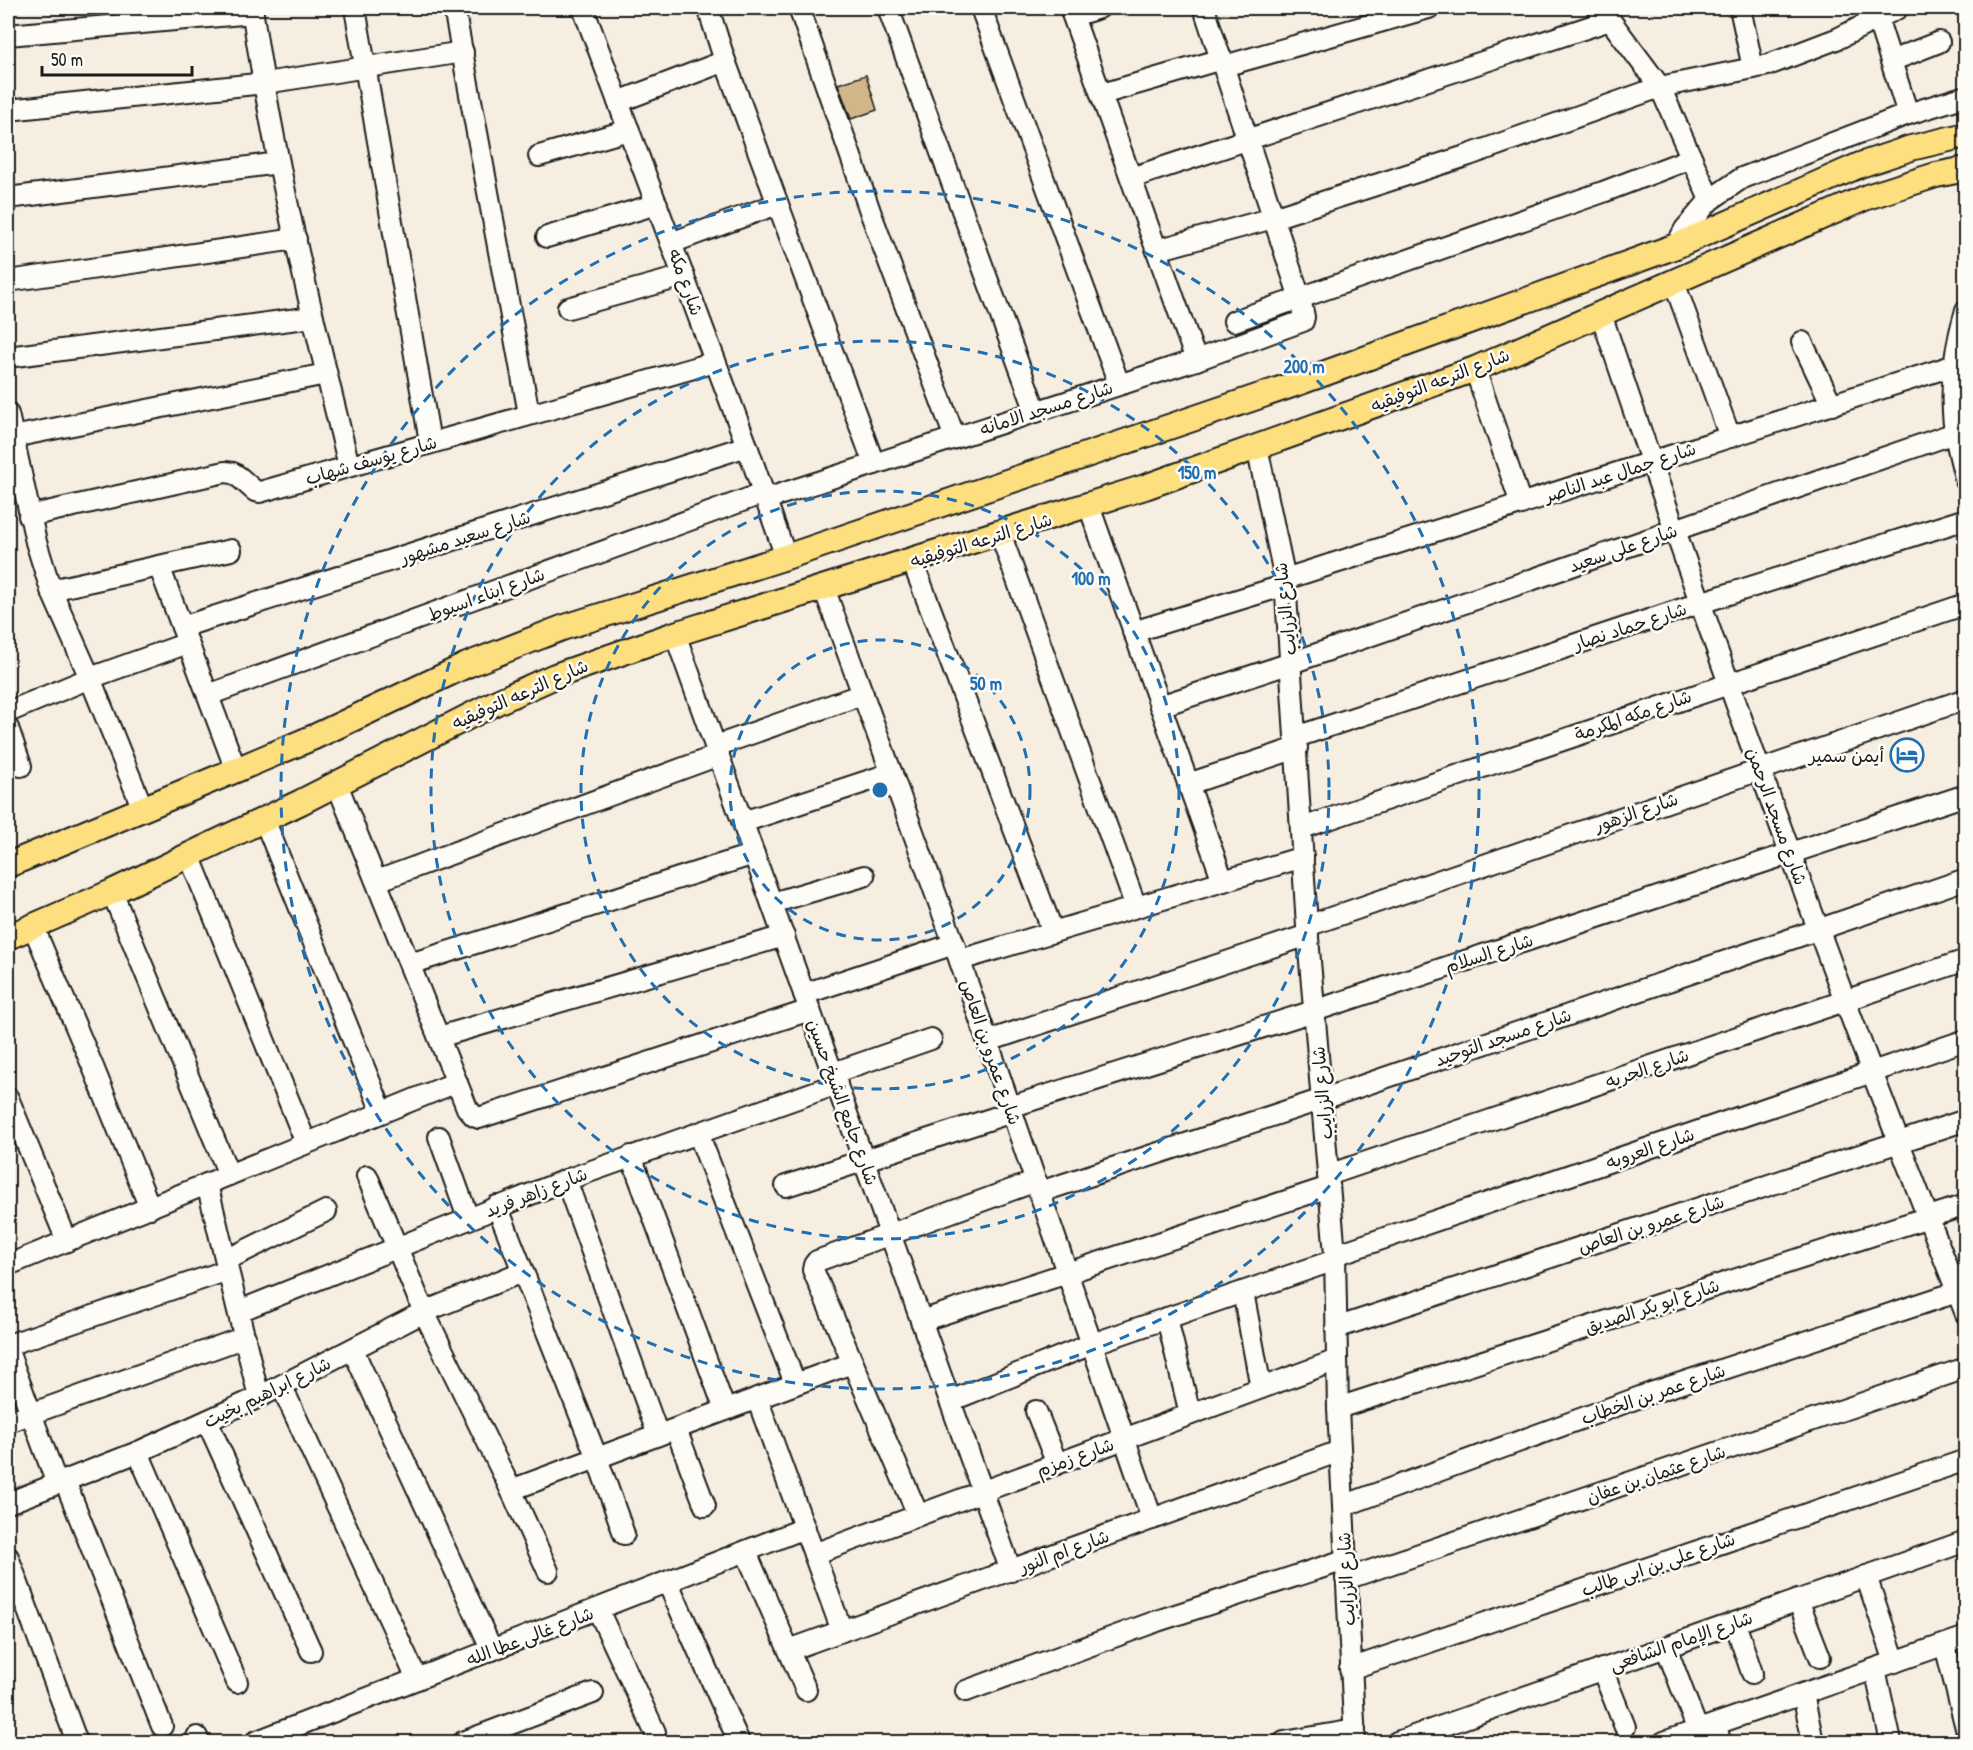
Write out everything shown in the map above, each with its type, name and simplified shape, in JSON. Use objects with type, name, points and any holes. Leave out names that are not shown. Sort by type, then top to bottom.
[{"type":"main road","points":[[8,865],[314,737],[467,665],[562,628],[786,558],[1298,383],[1676,246],[1860,165],[1911,148],[1965,135]]},
{"type":"main road","name":"شارع الترعه التوفيقيه","points":[[8,937],[112,892],[337,784],[497,702],[555,676],[675,634],[1089,506],[1476,369],[1867,197],[1936,175],[1965,169]]},
{"type":"street","points":[[355,8],[430,442]]},
{"type":"street","points":[[454,8],[529,414]]},
{"type":"street","name":"شارع مكه","points":[[583,8],[747,446],[786,558]]},
{"type":"street","points":[[708,8],[777,204],[874,464]]},
{"type":"street","points":[[799,8],[871,214],[955,438]]},
{"type":"street","points":[[888,8],[1036,412]]},
{"type":"street","points":[[981,8],[1119,384]]},
{"type":"street","points":[[1099,8],[1071,12],[1196,360]]},
{"type":"street","points":[[1204,8],[1300,298]]},
{"type":"street","points":[[1102,94],[1429,8]]},
{"type":"street","points":[[1740,8],[1753,68]]},
{"type":"street","points":[[1157,250],[1273,218],[1469,155],[1660,87],[1768,65],[1839,38],[1876,13],[1898,8]]},
{"type":"street","points":[[8,35],[253,10],[279,163],[349,466]]},
{"type":"street","points":[[1876,13],[1908,114]]},
{"type":"street","points":[[1131,178],[1248,141],[1604,14],[1660,87],[1710,200]]},
{"type":"street","points":[[1890,61],[1939,42]]},
{"type":"street","points":[[8,110],[265,83],[463,52]]},
{"type":"street","points":[[618,102],[725,61]]},
{"type":"street","points":[[1676,246],[1685,229],[1710,200],[1725,188],[1760,170],[1908,114],[1965,96]]},
{"type":"street","points":[[540,156],[629,130]]},
{"type":"street","points":[[1234,321],[1603,192],[1692,158]]},
{"type":"street","points":[[8,198],[279,163]]},
{"type":"street","points":[[547,237],[657,204]]},
{"type":"street","points":[[672,243],[777,204]]},
{"type":"street","points":[[8,281],[296,239]]},
{"type":"street","points":[[568,309],[684,276]]},
{"type":"street","points":[[1674,282],[1730,437]]},
{"type":"street","name":"شارع مسجد الامانه","points":[[765,496],[1036,412],[1196,360],[1300,323],[1304,317],[1300,298]]},
{"type":"street","points":[[1965,310],[1956,345],[1952,393],[1955,433],[1965,481]]},
{"type":"street","name":"شارع مسجد الرحمن","points":[[1601,314],[1728,683],[1928,1217],[1961,1291],[1965,1314]]},
{"type":"street","points":[[8,357],[313,317]]},
{"type":"street","points":[[1802,342],[1832,405]]},
{"type":"street","name":"شارع يوسف شهاب","points":[[30,516],[225,472],[233,472],[255,491],[260,492],[715,362]]},
{"type":"street","name":"شارع جمال عبد الناصر","points":[[1133,632],[1521,504],[1955,365]]},
{"type":"street","points":[[1476,369],[1521,504]]},
{"type":"street","points":[[9,437],[326,374]]},
{"type":"street","points":[[8,414],[9,437],[51,590],[90,678],[143,809]]},
{"type":"street","name":"شارع على سعيد","points":[[1160,705],[1291,663],[1955,433]]},
{"type":"street","name":"شارع سعيد مشهور","points":[[8,712],[185,635],[747,446]]},
{"type":"street","name":"شارع الزرايب","points":[[1257,447],[1285,582],[1308,930],[1335,1258],[1338,1408],[1355,1736]]},
{"type":"street","name":"شارع ابناء اسيوط","points":[[208,695],[765,496]]},
{"type":"street","points":[[1089,506],[1223,882]]},
{"type":"street","name":"شارع حماد نصار","points":[[1188,784],[1296,743],[1700,603],[1965,519]]},
{"type":"street","points":[[1000,533],[1136,907]]},
{"type":"street","points":[[51,590],[231,550]]},
{"type":"street","points":[[912,560],[1053,932]]},
{"type":"street","points":[[159,566],[236,770]]},
{"type":"street","name":"شارع عمرو بن العاص","points":[[824,588],[957,952],[1152,1518]]},
{"type":"street","name":"شارع مكه المكرمة","points":[[1302,828],[1965,604]]},
{"type":"street","name":"شارع جامع الشيخ حسين","points":[[675,634],[1011,1571]]},
{"type":"street","points":[[377,881],[863,694]]},
{"type":"street","name":"شارع الزهور","points":[[988,1041],[1965,699]]},
{"type":"street","points":[[8,728],[21,766]]},
{"type":"street","points":[[743,822],[892,773]]},
{"type":"street","points":[[337,784],[467,1108],[479,1118],[807,1002],[957,952],[1053,932],[1303,857]]},
{"type":"street","name":"شارع السلام","points":[[1011,1109],[1965,795]]},
{"type":"street","points":[[264,819],[382,1112]]},
{"type":"street","points":[[411,964],[754,854]]},
{"type":"street","points":[[189,855],[306,1143]]},
{"type":"street","points":[[772,903],[864,876]]},
{"type":"street","name":"شارع مسجد التوحيد","points":[[852,1362],[813,1270],[817,1261],[1038,1186],[1323,1099],[1965,879]]},
{"type":"street","points":[[112,892],[229,1176]]},
{"type":"street","points":[[33,926],[150,1208]]},
{"type":"street","points":[[439,1037],[784,936]]},
{"type":"street","name":"شارع الحريه","points":[[921,1321],[1068,1273],[1965,960]]},
{"type":"street","name":"شارع زاهر فريد","points":[[239,1311],[497,1206],[698,1133],[931,1039]]},
{"type":"street","name":"شارع العروبه","points":[[950,1401],[1092,1344],[1965,1040]]},
{"type":"street","points":[[8,1265],[457,1082]]},
{"type":"street","points":[[8,1098],[67,1241]]},
{"type":"street","points":[[786,1186],[1011,1109]]},
{"type":"street","name":"شارع عمرو بن العاص","points":[[1336,1328],[1965,1120]]},
{"type":"street","points":[[698,1133],[795,1383]]},
{"type":"street","points":[[439,1137],[468,1218]]},
{"type":"street","points":[[631,1156],[725,1410]]},
{"type":"street","points":[[367,1176],[424,1312],[548,1570]]},
{"type":"street","points":[[566,1180],[667,1432],[705,1506]]},
{"type":"street","points":[[207,1184],[259,1397]]},
{"type":"street","name":"شارع ابو بكر الصديق","points":[[1338,1408],[1965,1204]]},
{"type":"street","points":[[497,1206],[597,1458],[624,1534]]},
{"type":"street","points":[[8,1345],[227,1265],[326,1211]]},
{"type":"street","name":"شارع ابراهيم بخيت","points":[[8,1503],[138,1452],[282,1387],[424,1312],[522,1272]]},
{"type":"street","name":"شارع عمر بن الخطاب","points":[[1343,1506],[1651,1393],[1961,1291]]},
{"type":"street","points":[[1243,1292],[1261,1388]]},
{"type":"street","points":[[1167,1318],[1190,1414]]},
{"type":"street","points":[[8,1422],[245,1337]]},
{"type":"street","points":[[353,1350],[492,1650]]},
{"type":"street","points":[[8,1351],[31,1413],[162,1726]]},
{"type":"street","name":"شارع زمزم","points":[[814,1554],[1337,1360]]},
{"type":"street","points":[[511,1490],[852,1362],[918,1515]]},
{"type":"street","name":"شارع عثمان بن عفان","points":[[966,1690],[1156,1621],[1346,1570],[1965,1368]]},
{"type":"street","points":[[282,1387],[417,1679]]},
{"type":"street","points":[[757,1398],[842,1631]]},
{"type":"street","points":[[1036,1411],[1057,1464]]},
{"type":"street","points":[[207,1420],[311,1651]]},
{"type":"street","name":"شارع ام النور","points":[[789,1650],[1340,1451]]},
{"type":"street","points":[[138,1452],[237,1682]]},
{"type":"street","name":"شارع على بن ابى طالب","points":[[1350,1669],[1965,1460]]},
{"type":"street","name":"شارع غالى عطا الله","points":[[255,1743],[805,1528]]},
{"type":"street","name":"شارع الإمام الشافعى","points":[[1397,1743],[1965,1541]]},
{"type":"street","points":[[746,1551],[806,1690]]},
{"type":"street","points":[[8,1557],[77,1743]]},
{"type":"street","points":[[1866,1576],[1895,1662]]},
{"type":"street","points":[[668,1583],[739,1743]]},
{"type":"street","points":[[1798,1600],[1820,1657]]},
{"type":"street","points":[[598,1610],[655,1732]]},
{"type":"street","points":[[1735,1623],[1752,1673]]},
{"type":"street","points":[[1664,1743],[1711,1733],[1803,1694],[1965,1637]]},
{"type":"street","points":[[1945,1645],[1965,1728]]},
{"type":"street","points":[[1666,1647],[1711,1733]]},
{"type":"street","points":[[1602,1669],[1624,1727]]},
{"type":"street","points":[[1875,1669],[1891,1743]]},
{"type":"street","points":[[463,1743],[593,1693]]},
{"type":"street","points":[[1803,1694],[1813,1743]]},
{"type":"street","points":[[1284,1743],[1355,1736]]},
{"type":"building","points":[[866,75],[877,110],[851,119],[838,84]]},
{"type":"place","name":"أيمن سمير","points":[[1907,755]]}]
